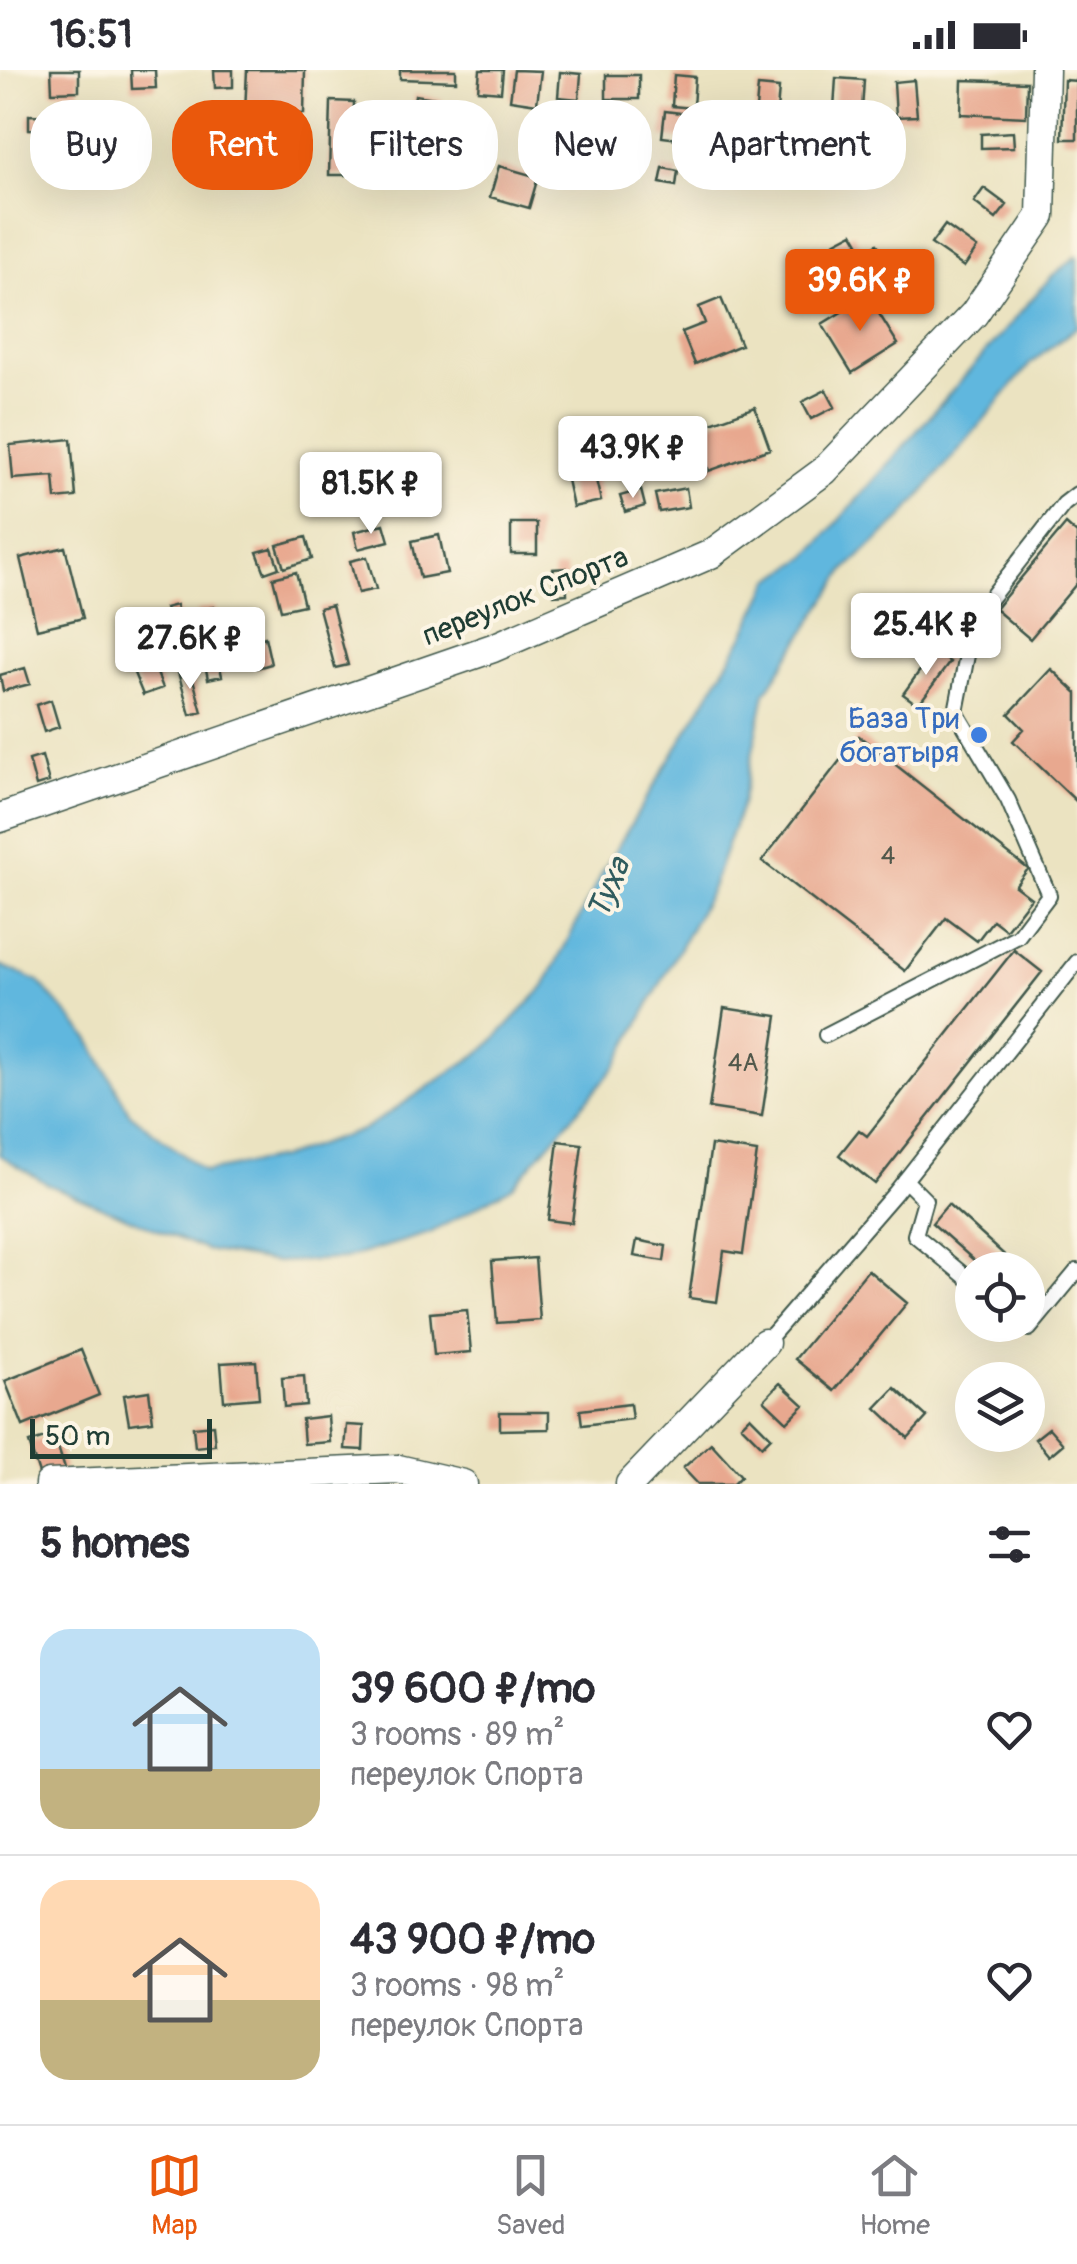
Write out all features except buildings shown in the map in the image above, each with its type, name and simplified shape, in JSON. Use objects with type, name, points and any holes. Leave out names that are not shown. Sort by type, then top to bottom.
[{"type":"street","name":"переулок Спорта","points":[[0,818],[493,648],[711,554],[824,471],[974,314],[1041,216],[1044,70]]},
{"type":"street","points":[[630,1484],[765,1343]]},
{"type":"street","points":[[49,1484],[398,1470],[462,1484]]},
{"type":"lane","points":[[826,1036],[1018,936],[1049,896],[1008,800],[956,712],[974,620],[1064,504],[1077,494]]},
{"type":"lane","points":[[765,1343],[905,1180],[1075,968]]},
{"type":"lane","points":[[905,1180],[925,1200],[914,1235],[955,1268]]},
{"type":"lane","points":[[1045,1309],[1077,1271]]},
{"type":"water","name":"Туха","points":[[1077,256],[1077,327],[1031,363],[902,518],[846,569],[765,693],[742,804],[711,890],[616,1066],[513,1186],[430,1233],[344,1259],[277,1262],[206,1250],[49,1185],[0,1155],[0,965],[39,982],[90,1040],[130,1114],[205,1172],[280,1158],[365,1129],[485,1049],[544,987],[603,871],[742,639],[771,580],[807,557],[1052,276]]},
{"type":"place","name":"База Три богатыря","points":[[979,735]]}]
